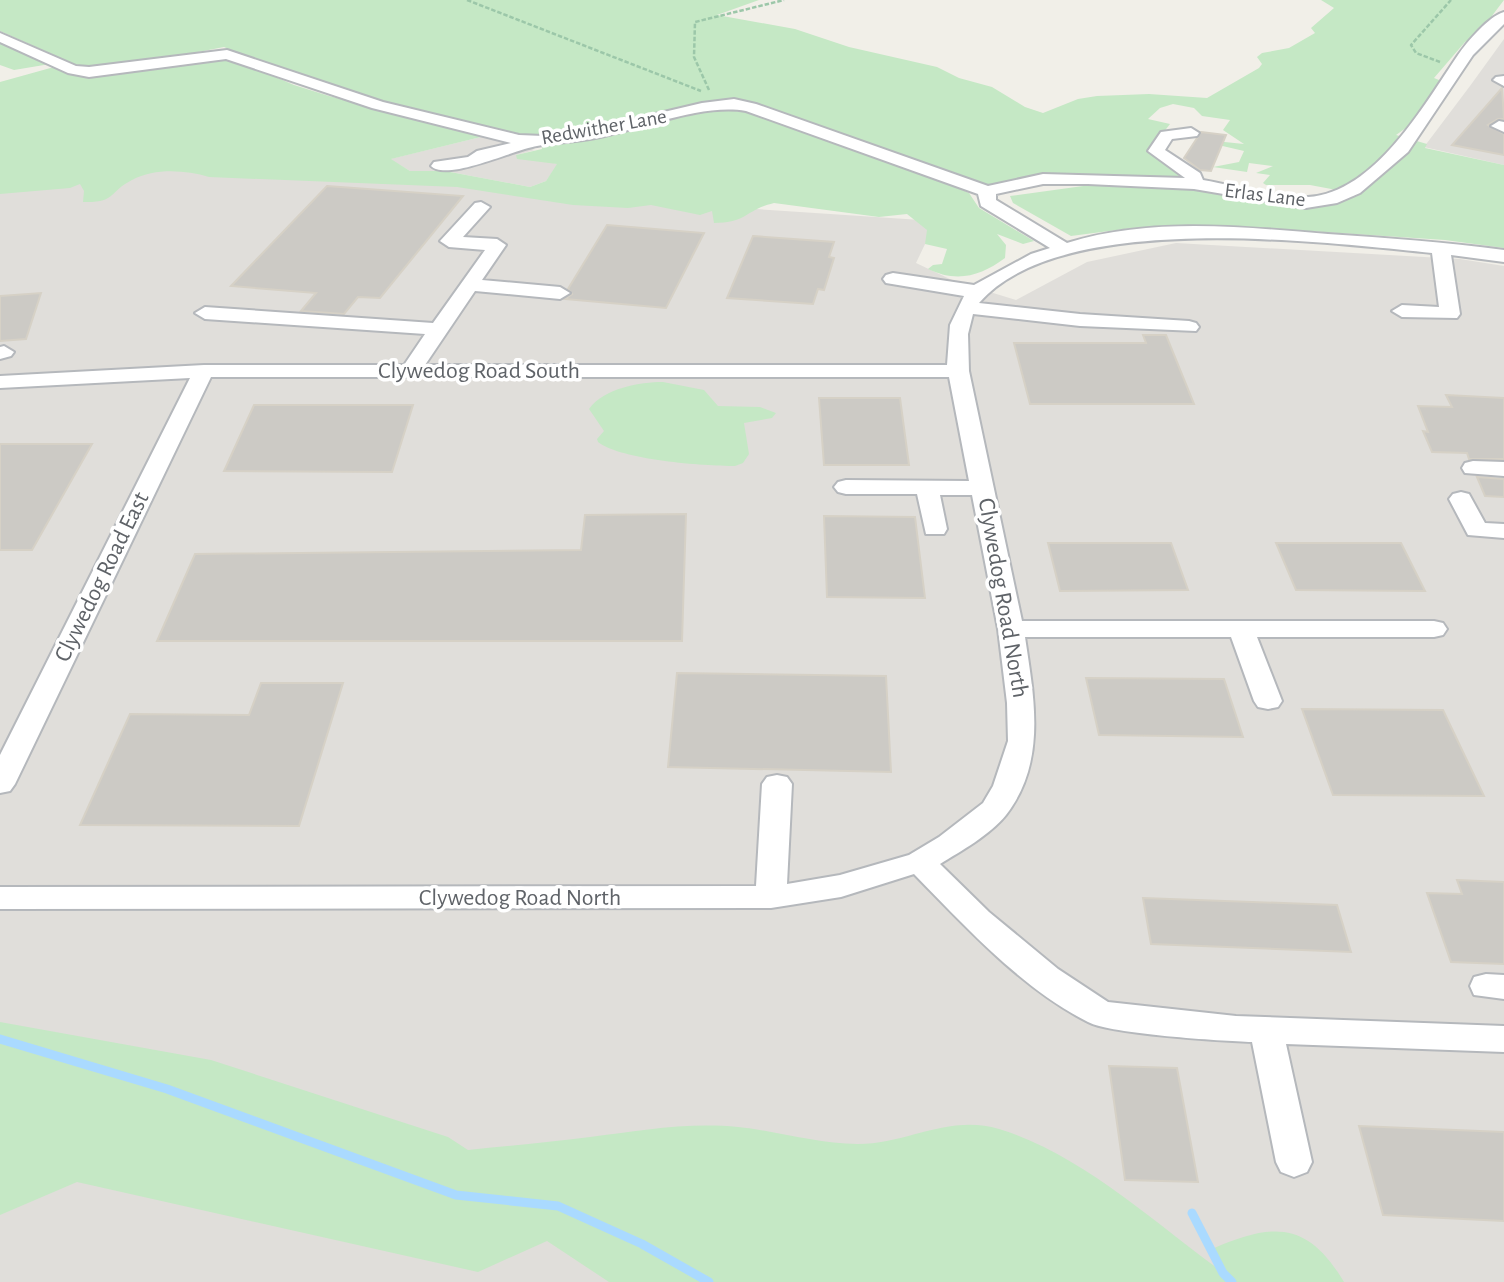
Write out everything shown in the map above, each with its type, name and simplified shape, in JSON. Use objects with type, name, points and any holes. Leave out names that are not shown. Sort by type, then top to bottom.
[{"type":"street","name":"Erlas Lane","points":[[987,191],[1043,179],[1194,184],[1306,203],[1331,199],[1354,189],[1402,148],[1458,66],[1504,16]]},
{"type":"street","name":"Redwither Lane","points":[[0,37],[73,70],[89,72],[227,54],[378,105],[519,140],[535,141],[596,133],[734,104],[750,107],[987,191],[988,202],[1064,249]]},
{"type":"street","points":[[1191,133],[1167,135],[1156,151],[1194,177],[1194,184]]},
{"type":"street","points":[[440,166],[467,163],[483,155],[535,141]]},
{"type":"street","points":[[467,163],[487,172]]},
{"type":"street","points":[[410,371],[497,245],[449,241],[481,207]]},
{"type":"street","points":[[972,300],[1017,267],[1064,249],[1146,236],[1239,233],[1441,247],[1504,256]]},
{"type":"street","points":[[1402,311],[1450,314],[1441,247]]},
{"type":"street","points":[[893,279],[972,300],[1080,320],[1189,327]]},
{"type":"street","points":[[469,285],[560,293]]},
{"type":"street","name":"Clywedog Road North","points":[[0,898],[771,897],[841,886],[920,862],[950,844],[995,810],[1008,786],[1022,741],[1021,703],[1011,629],[958,371],[956,330],[972,300]]},
{"type":"street","points":[[205,313],[438,329]]},
{"type":"street","name":"Clywedog Road South","points":[[0,382],[204,371],[958,371]]},
{"type":"street","name":"Clywedog Road East","points":[[0,784],[204,371]]},
{"type":"street","points":[[1473,468],[1504,469]]},
{"type":"street","points":[[846,487],[984,488]]},
{"type":"street","points":[[927,488],[935,529]]},
{"type":"street","points":[[1461,499],[1477,530],[1504,531]]},
{"type":"street","points":[[1241,628],[1268,701]]},
{"type":"street","points":[[1011,629],[1434,629]]},
{"type":"street","points":[[771,897],[777,784]]},
{"type":"street","points":[[920,862],[978,920],[1046,978],[1101,1014],[1266,1030],[1504,1039]]},
{"type":"street","points":[[1266,1030],[1294,1162]]},
{"type":"path","points":[[467,0],[734,104]]},
{"type":"path","points":[[734,104],[709,89],[699,75],[691,42],[695,22],[784,0]]},
{"type":"path","points":[[1451,0],[1410,45],[1416,53],[1458,66]]},
{"type":"shaded area","points":[[1504,39],[1504,165],[1424,147],[1470,86]]},
{"type":"shaded area","points":[[485,136],[535,150],[516,155],[558,164],[546,181],[530,187],[445,171],[410,171],[390,159]]},
{"type":"shaded area","points":[[149,151],[604,199],[936,221],[916,263],[954,281],[1016,300],[1087,262],[1176,243],[1460,259],[1504,266],[1504,1282],[0,1282],[0,182]]},
{"type":"green space","points":[[0,0],[759,0],[717,15],[795,29],[849,47],[937,67],[959,78],[992,87],[1025,107],[1043,113],[1078,99],[1097,96],[1149,94],[1207,98],[1259,68],[1262,64],[1257,57],[1262,53],[1289,48],[1315,33],[1311,28],[1334,8],[1321,0],[1504,0],[1479,33],[1465,42],[1434,78],[1439,80],[1440,86],[1413,123],[1396,135],[1427,144],[1425,148],[1504,165],[1504,248],[1445,240],[1217,225],[1132,228],[1071,236],[1013,203],[1010,196],[1105,183],[1193,187],[1310,206],[1360,192],[1380,172],[1367,170],[1342,191],[1310,185],[1266,185],[1263,183],[1270,175],[1256,173],[1273,166],[1249,163],[1247,172],[1213,167],[1239,162],[1244,151],[1214,144],[1215,141],[1244,144],[1223,130],[1230,120],[1202,116],[1194,108],[1173,104],[1160,108],[1148,119],[1170,124],[1149,151],[1179,174],[1177,178],[1163,181],[1060,173],[1042,174],[998,186],[970,184],[753,105],[738,103],[540,139],[513,136],[368,99],[280,71],[224,47],[121,67],[81,67],[0,31]]},
{"type":"green space","points":[[0,40],[50,64],[14,70],[0,65]]},
{"type":"green space","points":[[207,58],[236,60],[294,85],[329,96],[485,136],[391,159],[410,171],[445,171],[530,187],[546,181],[557,164],[517,159],[516,155],[542,149],[541,143],[721,109],[750,112],[969,193],[979,208],[1034,241],[1023,244],[997,234],[1006,245],[1005,258],[978,273],[949,276],[928,269],[942,264],[947,249],[925,244],[927,230],[907,214],[879,217],[774,203],[740,219],[714,223],[712,211],[700,215],[651,205],[628,208],[573,205],[457,187],[209,177],[170,171],[141,176],[124,184],[102,201],[83,202],[84,191],[80,184],[70,188],[0,194],[0,82],[54,67],[69,73],[108,75]]},
{"type":"green space","points":[[663,382],[704,390],[718,406],[760,407],[776,413],[772,418],[744,423],[749,454],[743,463],[735,466],[643,458],[598,442],[597,439],[604,431],[589,409],[596,402],[623,388]]},
{"type":"green space","points":[[0,1022],[211,1060],[448,1137],[468,1150],[682,1126],[738,1127],[828,1142],[858,1144],[894,1140],[945,1127],[981,1125],[1029,1140],[1058,1154],[1115,1191],[1221,1271],[1212,1249],[1253,1234],[1287,1232],[1317,1247],[1344,1282],[609,1282],[547,1241],[478,1272],[77,1182],[0,1215]]},
{"type":"building","points":[[1502,88],[1504,119],[1498,119],[1488,125],[1504,134],[1504,155],[1452,145]]},
{"type":"building","points":[[1201,132],[1226,135],[1211,171],[1200,170],[1184,158]]},
{"type":"building","points":[[327,186],[463,196],[380,298],[358,297],[344,314],[301,311],[316,293],[231,286]]},
{"type":"building","points":[[607,225],[704,233],[666,308],[565,299],[572,294],[568,289]]},
{"type":"building","points":[[753,236],[834,242],[829,257],[834,258],[824,290],[818,289],[813,304],[727,298]]},
{"type":"building","points":[[41,293],[26,339],[0,341],[0,296]]},
{"type":"building","points":[[1143,335],[1166,335],[1194,404],[1030,404],[1014,343],[1146,343]]},
{"type":"building","points":[[1446,395],[1504,398],[1504,459],[1469,459],[1467,453],[1432,452],[1423,431],[1428,432],[1418,406],[1452,407]]},
{"type":"building","points":[[819,398],[900,398],[909,465],[824,465]]},
{"type":"building","points":[[254,405],[413,405],[392,472],[224,471]]},
{"type":"building","points":[[0,444],[92,444],[32,550],[0,550]]},
{"type":"building","points":[[1477,477],[1504,479],[1504,497],[1485,496]]},
{"type":"building","points":[[686,514],[682,641],[157,641],[195,554],[581,550],[585,515]]},
{"type":"building","points":[[824,516],[915,517],[925,598],[827,597]]},
{"type":"building","points":[[1048,543],[1171,543],[1188,590],[1060,591]]},
{"type":"building","points":[[1276,543],[1401,543],[1425,591],[1296,590]]},
{"type":"building","points":[[677,673],[886,676],[891,772],[668,767]]},
{"type":"building","points":[[1086,678],[1224,679],[1243,737],[1099,735]]},
{"type":"building","points":[[261,683],[343,683],[299,826],[80,825],[130,714],[249,715]]},
{"type":"building","points":[[1302,709],[1443,710],[1484,796],[1333,795]]},
{"type":"building","points":[[1457,880],[1504,882],[1504,964],[1451,962],[1427,893],[1462,894]]},
{"type":"building","points":[[1143,898],[1337,905],[1351,952],[1151,944]]},
{"type":"building","points":[[1109,1066],[1177,1068],[1198,1182],[1125,1180]]},
{"type":"building","points":[[1359,1126],[1504,1132],[1504,1221],[1383,1215]]},
{"type":"waterway","points":[[0,1039],[167,1089],[456,1195],[558,1206],[642,1244],[709,1282]]},
{"type":"waterway","points":[[1192,1213],[1223,1273],[1232,1282]]}]
